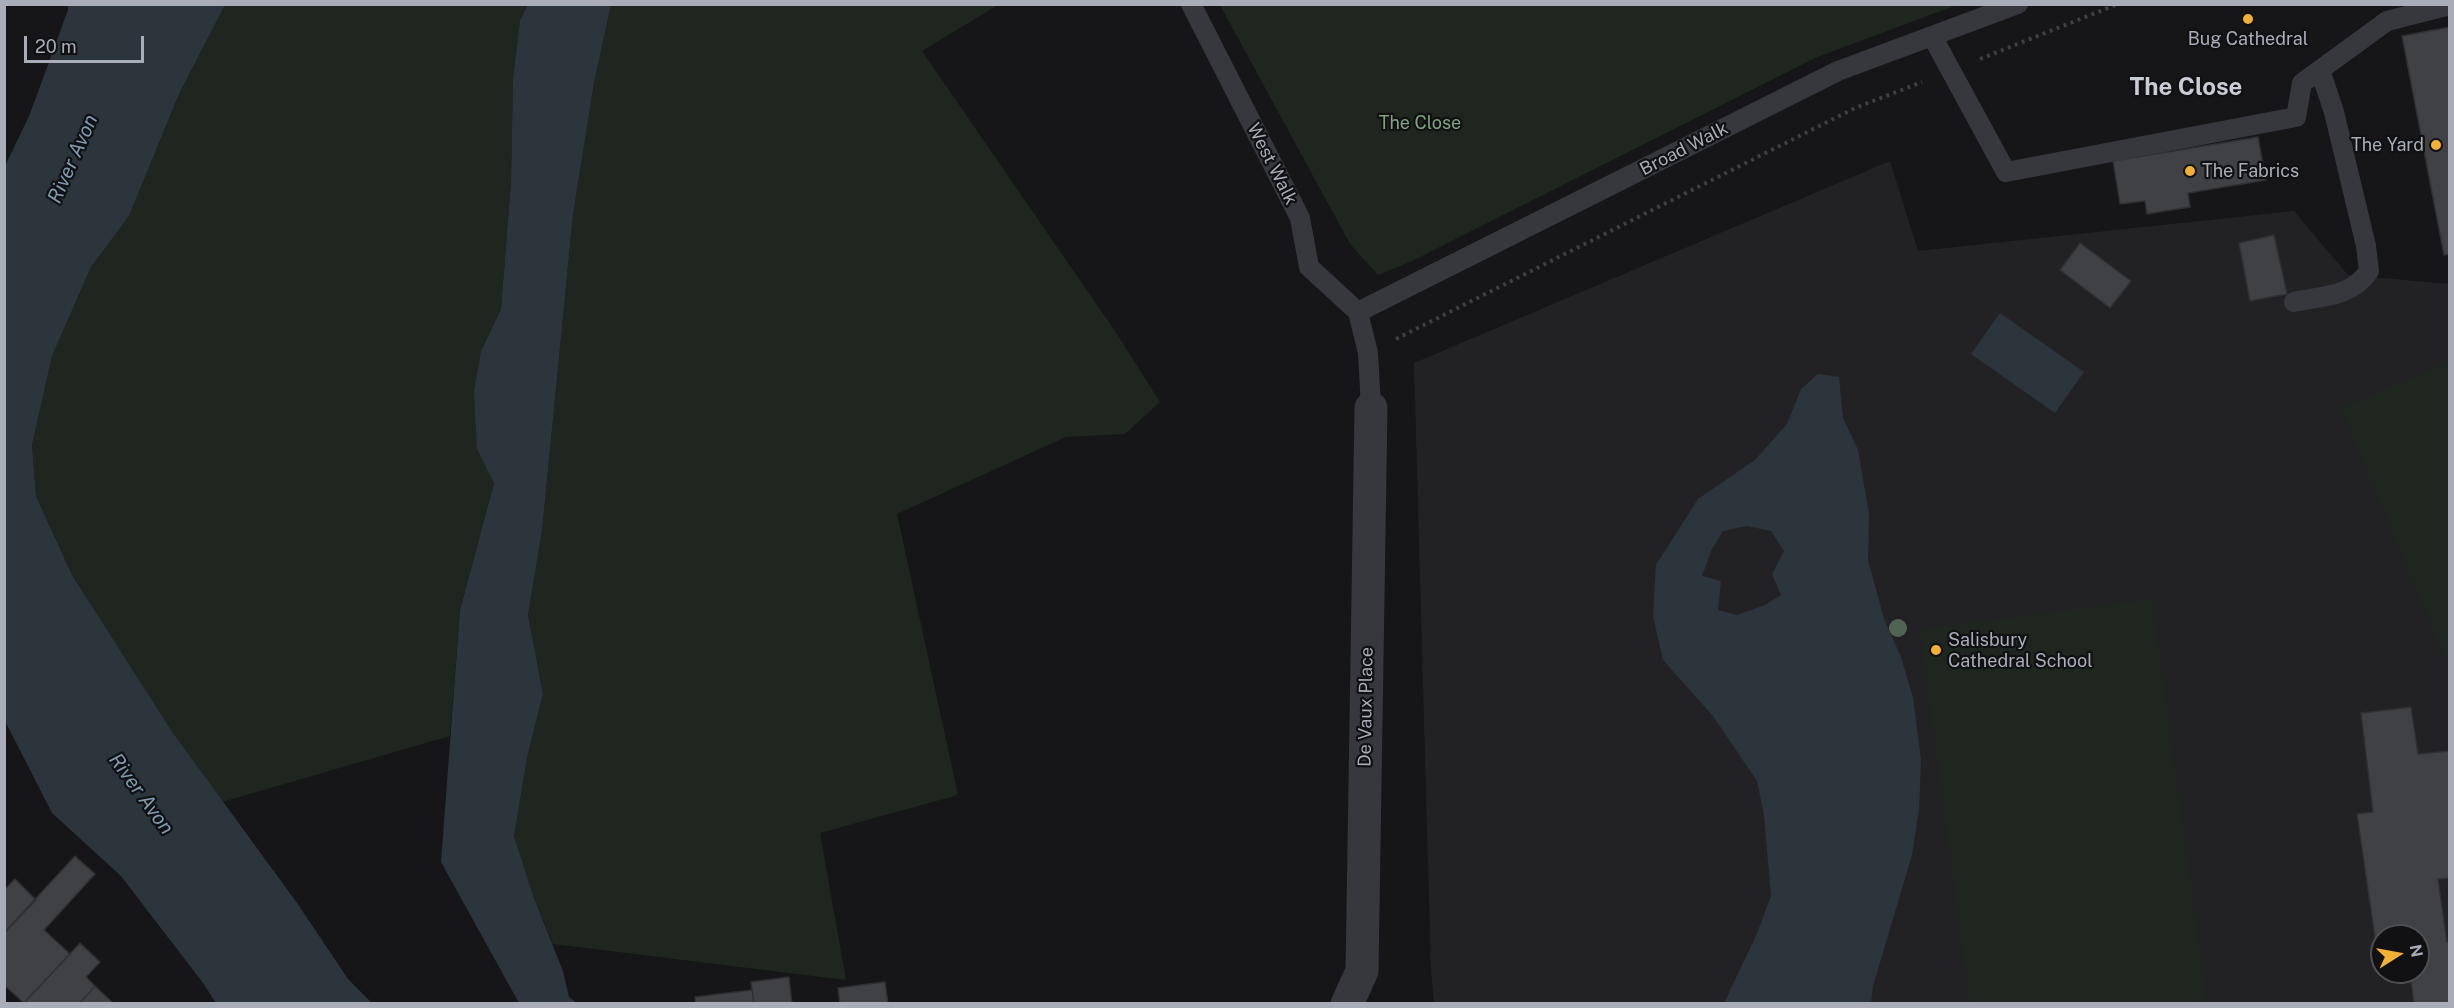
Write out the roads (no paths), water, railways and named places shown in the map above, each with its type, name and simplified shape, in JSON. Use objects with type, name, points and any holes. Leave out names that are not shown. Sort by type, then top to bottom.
[{"type":"street","name":"De Vaux Place","points":[[1347,1004],[1362,971],[1371,408]]},
{"type":"lane","name":"West Walk","points":[[1191,4],[1300,218],[1309,267],[1358,312]]},
{"type":"lane","name":"Broad Walk","points":[[1358,312],[1838,71],[2018,4]]},
{"type":"lane","points":[[1932,36],[2006,172],[2296,117],[2302,83],[2386,21],[2450,5]]},
{"type":"lane","points":[[2294,302],[2345,292],[2361,283],[2369,271],[2366,246],[2334,112],[2320,70]]},
{"type":"lane","points":[[1358,312],[1368,353],[1371,408]]},
{"type":"water","name":"River Avon","points":[[68,5],[225,5],[179,94],[129,216],[91,267],[52,356],[32,445],[36,496],[72,575],[173,733],[297,903],[348,979],[372,1003],[216,1003],[121,876],[52,813],[5,721],[5,166],[30,114]]},
{"type":"water","points":[[528,5],[611,5],[594,83],[573,215],[542,531],[528,615],[543,694],[527,758],[514,836],[534,898],[563,971],[569,997],[578,1004],[519,1003],[441,862],[460,610],[494,483],[477,449],[474,391],[481,351],[501,309],[511,182],[513,78],[520,20]]},
{"type":"water","points":[[2000,313],[2084,372],[2055,413],[1971,354]]},
{"type":"water","points":[[1818,374],[1839,377],[1843,418],[1858,450],[1869,514],[1868,560],[1884,619],[1901,657],[1913,698],[1921,759],[1919,810],[1912,855],[1873,986],[1871,1003],[1724,1003],[1756,936],[1771,896],[1764,815],[1757,781],[1713,716],[1663,660],[1653,616],[1656,565],[1698,499],[1755,460],[1787,424],[1801,389]],"holes":[[[1747,526],[1771,531],[1784,551],[1772,574],[1781,595],[1765,605],[1737,615],[1718,610],[1721,581],[1702,576],[1712,549],[1723,531]]]},
{"type":"place","name":"Bug Cathedral","points":[[2248,19]]},
{"type":"place","name":"The Yard","points":[[2436,145]]},
{"type":"place","name":"The Fabrics","points":[[2190,171]]},
{"type":"place","name":"Salisbury Cathedral School","points":[[1936,650]]},
{"type":"district","name":"The Close","points":[[2186,88]]}]
